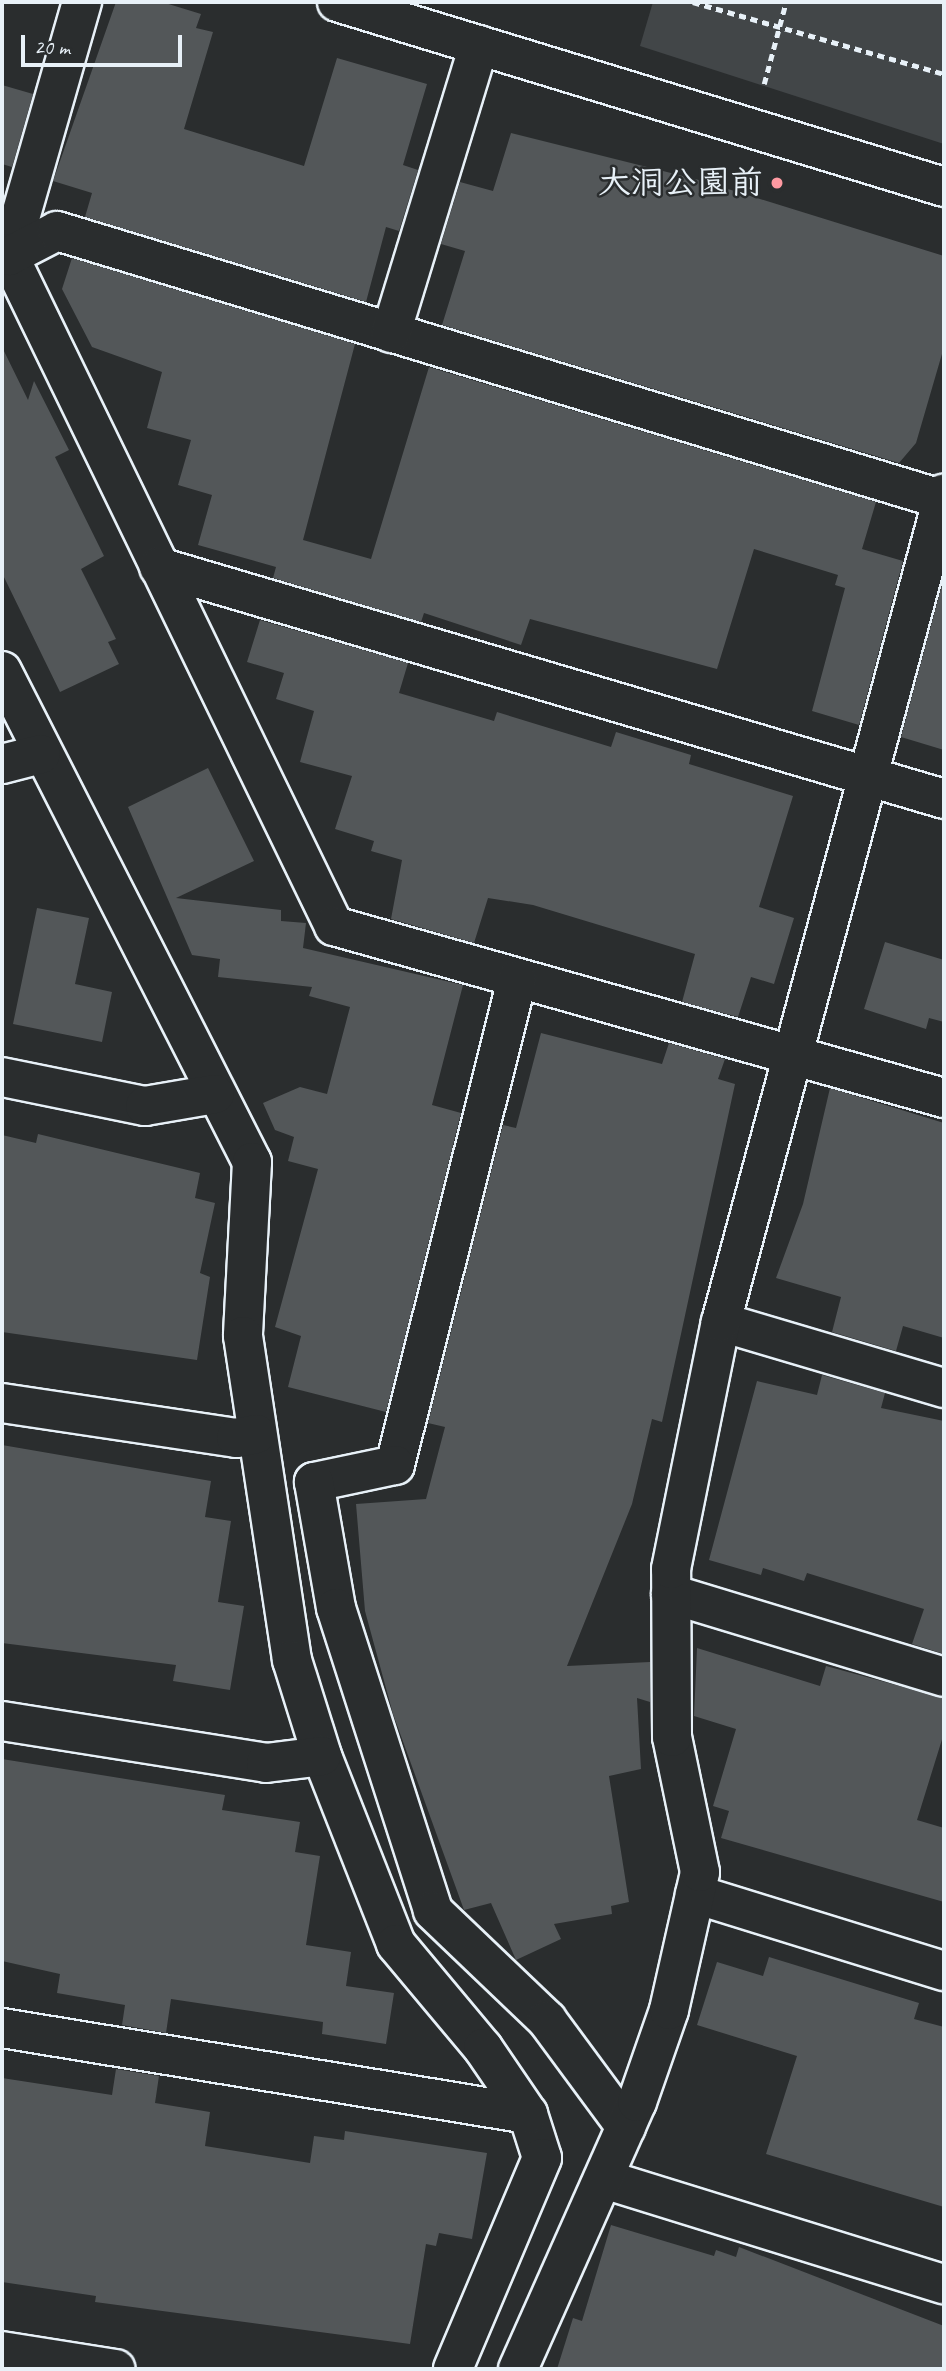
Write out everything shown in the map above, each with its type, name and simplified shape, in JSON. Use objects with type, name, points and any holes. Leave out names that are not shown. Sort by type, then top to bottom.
[{"type":"street","points":[[82,2],[6,255],[334,926],[517,980],[796,1054],[944,1098]]},
{"type":"street","points":[[337,2],[944,187]]},
{"type":"street","points":[[391,333],[479,45]]},
{"type":"street","points":[[6,255],[57,231],[944,498],[867,776],[796,1054],[721,1322],[671,1594],[672,1737],[700,1872],[669,2010],[607,2180],[518,2369]]},
{"type":"street","points":[[159,567],[944,799]]},
{"type":"street","points":[[2,671],[41,754],[252,1162],[243,1336],[292,1660],[322,1756],[396,1944],[483,2048],[528,2114],[542,2158],[453,2369]]},
{"type":"street","points":[[2,764],[41,754]]},
{"type":"street","points":[[517,980],[395,1465],[314,1482],[336,1608],[433,1911],[547,2020],[626,2127]]},
{"type":"street","points":[[2,1077],[145,1106],[215,1094]]},
{"type":"street","points":[[721,1322],[944,1388]]},
{"type":"street","points":[[2,1403],[236,1438],[257,1434]]},
{"type":"street","points":[[671,1594],[944,1677]]},
{"type":"street","points":[[2,1721],[266,1763],[322,1756]]},
{"type":"street","points":[[695,1894],[944,1971]]},
{"type":"street","points":[[2,2028],[528,2114]]},
{"type":"street","points":[[607,2180],[944,2284]]},
{"type":"street","points":[[2,2351],[116,2369]]},
{"type":"path","points":[[694,2],[944,74]]},
{"type":"path","points":[[752,129],[786,2]]},
{"type":"shaded area","points":[[653,2],[944,2],[944,144],[640,46]]},
{"type":"building","points":[[116,2],[162,2],[201,14],[196,28],[213,32],[184,129],[304,166],[337,58],[427,84],[403,165],[418,170],[399,231],[386,227],[366,302],[85,217],[92,193],[53,181]]},
{"type":"building","points":[[2,85],[33,94],[12,167],[2,164]]},
{"type":"building","points":[[511,133],[699,180],[944,256],[944,347],[916,443],[899,463],[442,325],[465,251],[441,244],[460,182],[493,191]]},
{"type":"building","points":[[72,258],[355,344],[303,540],[371,559],[429,367],[876,502],[862,549],[903,561],[859,725],[812,711],[845,588],[835,585],[838,575],[754,549],[717,669],[530,619],[521,645],[424,613],[421,622],[273,578],[276,567],[198,545],[212,495],[178,485],[191,440],[147,428],[162,372],[92,347],[62,289]]},
{"type":"building","points":[[2,347],[28,400],[34,381],[69,450],[55,457],[104,556],[81,569],[116,639],[108,642],[119,664],[60,692],[2,573]]},
{"type":"building","points":[[944,577],[944,750],[901,737]]},
{"type":"building","points":[[260,620],[408,663],[399,693],[494,721],[497,712],[611,747],[616,732],[691,755],[689,764],[793,796],[759,907],[794,918],[774,984],[751,977],[738,1017],[682,1002],[695,954],[533,905],[488,898],[474,943],[391,919],[402,860],[371,851],[374,841],[335,829],[352,776],[300,762],[314,711],[276,699],[284,673],[247,662]]},
{"type":"building","points":[[208,768],[254,861],[176,898],[281,910],[281,921],[306,923],[303,948],[463,985],[432,1105],[461,1113],[386,1412],[288,1387],[301,1336],[275,1327],[318,1169],[288,1161],[294,1137],[275,1130],[263,1103],[300,1087],[327,1094],[350,1007],[309,996],[312,987],[218,977],[220,959],[192,955],[128,807]]},
{"type":"building","points":[[37,908],[89,918],[75,984],[112,992],[102,1042],[13,1024]]},
{"type":"building","points":[[885,942],[944,960],[944,1022],[929,1018],[926,1029],[864,1009]]},
{"type":"building","points":[[541,1033],[662,1064],[669,1043],[725,1059],[718,1079],[735,1084],[662,1422],[652,1419],[632,1504],[567,1666],[650,1662],[650,1702],[637,1698],[641,1769],[609,1776],[629,1902],[611,1906],[612,1914],[554,1924],[561,1939],[516,1960],[491,1903],[464,1910],[393,1714],[365,1611],[356,1504],[426,1499],[445,1427],[428,1423],[503,1125],[516,1128]]},
{"type":"building","points":[[830,1088],[944,1123],[944,1338],[903,1326],[896,1351],[832,1332],[841,1297],[776,1278],[803,1204]]},
{"type":"building","points":[[38,1134],[200,1173],[195,1198],[215,1203],[200,1273],[210,1277],[197,1360],[2,1332],[2,1135],[36,1143]]},
{"type":"building","points":[[822,1375],[885,1393],[881,1408],[944,1421],[944,1654],[912,1644],[924,1609],[807,1573],[804,1581],[763,1568],[761,1575],[709,1560],[757,1381],[817,1395]]},
{"type":"building","points":[[2,1445],[211,1481],[205,1517],[231,1521],[218,1602],[244,1606],[230,1690],[173,1681],[176,1665],[2,1643]]},
{"type":"building","points":[[697,1648],[820,1686],[826,1666],[944,1698],[944,1733],[917,1820],[944,1828],[944,1902],[721,1838],[729,1811],[713,1806],[736,1729],[694,1716]]},
{"type":"building","points":[[2,1759],[225,1795],[222,1810],[300,1822],[295,1852],[320,1856],[306,1945],[351,1952],[346,1986],[394,1993],[386,2044],[322,2034],[323,2022],[171,1999],[166,2033],[122,2025],[125,2005],[57,1993],[60,1974],[2,1961]]},
{"type":"building","points":[[769,1957],[919,2003],[914,2019],[944,2027],[944,2207],[766,2154],[797,2056],[697,2025],[717,1962],[763,1976]]},
{"type":"building","points":[[116,2069],[159,2076],[155,2103],[210,2112],[205,2146],[310,2163],[314,2136],[344,2140],[345,2131],[487,2153],[472,2239],[439,2233],[436,2246],[426,2244],[410,2344],[95,2302],[96,2296],[2,2282],[2,2078],[112,2095]]},
{"type":"building","points":[[611,2225],[714,2256],[716,2250],[736,2257],[739,2247],[944,2326],[944,2369],[557,2369],[573,2318],[582,2321]]},
{"type":"place","name":"大洞公園前","points":[[777,183]]}]
